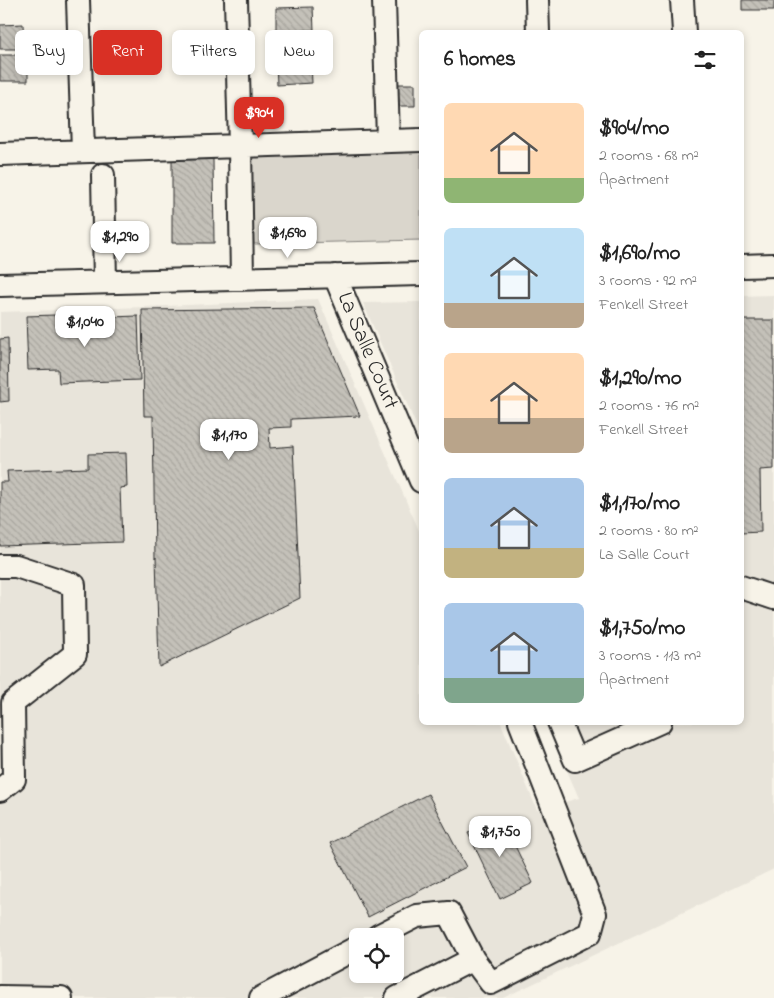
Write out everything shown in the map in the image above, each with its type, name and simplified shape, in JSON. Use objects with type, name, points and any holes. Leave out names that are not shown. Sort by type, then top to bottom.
[{"type":"street","points":[[78,0],[83,152]]},
{"type":"street","points":[[236,0],[242,278]]},
{"type":"street","points":[[384,0],[388,140]]},
{"type":"street","points":[[537,0],[538,30]]},
{"type":"street","points":[[682,0],[684,30]]},
{"type":"street","points":[[0,154],[419,140]]},
{"type":"street","points":[[103,175],[105,282]]},
{"type":"street","points":[[744,266],[774,265]]},
{"type":"street","points":[[0,285],[419,274]]},
{"type":"street","name":"La Salle Court","points":[[335,276],[419,476]]},
{"type":"street","points":[[0,566],[16,566],[74,585],[75,654],[13,703],[14,779],[0,790]]},
{"type":"street","points":[[744,588],[774,598]]},
{"type":"street","points":[[394,928],[417,916],[449,913],[473,959],[491,983],[590,933],[595,914],[521,725]]},
{"type":"street","points":[[560,725],[575,760],[653,725]]},
{"type":"street","points":[[261,998],[349,952]]},
{"type":"street","points":[[397,998],[473,959]]},
{"type":"street","points":[[0,997],[61,998]]},
{"type":"shaded area","points":[[419,145],[419,240],[254,244],[250,152]]},
{"type":"shaded area","points":[[774,295],[774,869],[503,998],[0,998],[0,312],[318,299],[419,530],[419,725],[502,725],[537,810],[579,798],[547,725],[744,725],[744,296]]},
{"type":"shaded area","points":[[419,302],[419,431],[363,303]]},
{"type":"building","points":[[742,0],[774,0],[774,10],[742,10]]},
{"type":"building","points":[[313,7],[314,30],[276,30],[276,8]]},
{"type":"building","points":[[23,24],[23,30],[15,30],[15,49],[0,49],[0,25]]},
{"type":"building","points":[[0,55],[15,55],[15,75],[28,75],[28,81],[0,81]]},
{"type":"building","points":[[277,75],[312,75],[312,83],[277,85]]},
{"type":"building","points":[[395,84],[415,84],[415,106],[396,106]]},
{"type":"building","points":[[172,159],[213,159],[214,243],[172,243]]},
{"type":"building","points":[[314,308],[360,416],[291,419],[291,427],[269,428],[270,448],[293,446],[300,598],[159,667],[153,416],[144,416],[142,310]]},
{"type":"building","points":[[55,315],[56,319],[138,316],[140,380],[59,383],[58,369],[28,370],[26,316]]},
{"type":"building","points":[[744,320],[774,320],[774,469],[760,470],[761,532],[744,533]]},
{"type":"building","points":[[8,338],[9,401],[0,402],[0,339]]},
{"type":"building","points":[[126,453],[127,487],[120,488],[122,542],[0,546],[0,482],[8,482],[7,471],[88,468],[88,454]]},
{"type":"building","points":[[428,794],[466,867],[368,917],[330,843]]},
{"type":"building","points":[[501,817],[533,883],[500,899],[468,833]]}]
